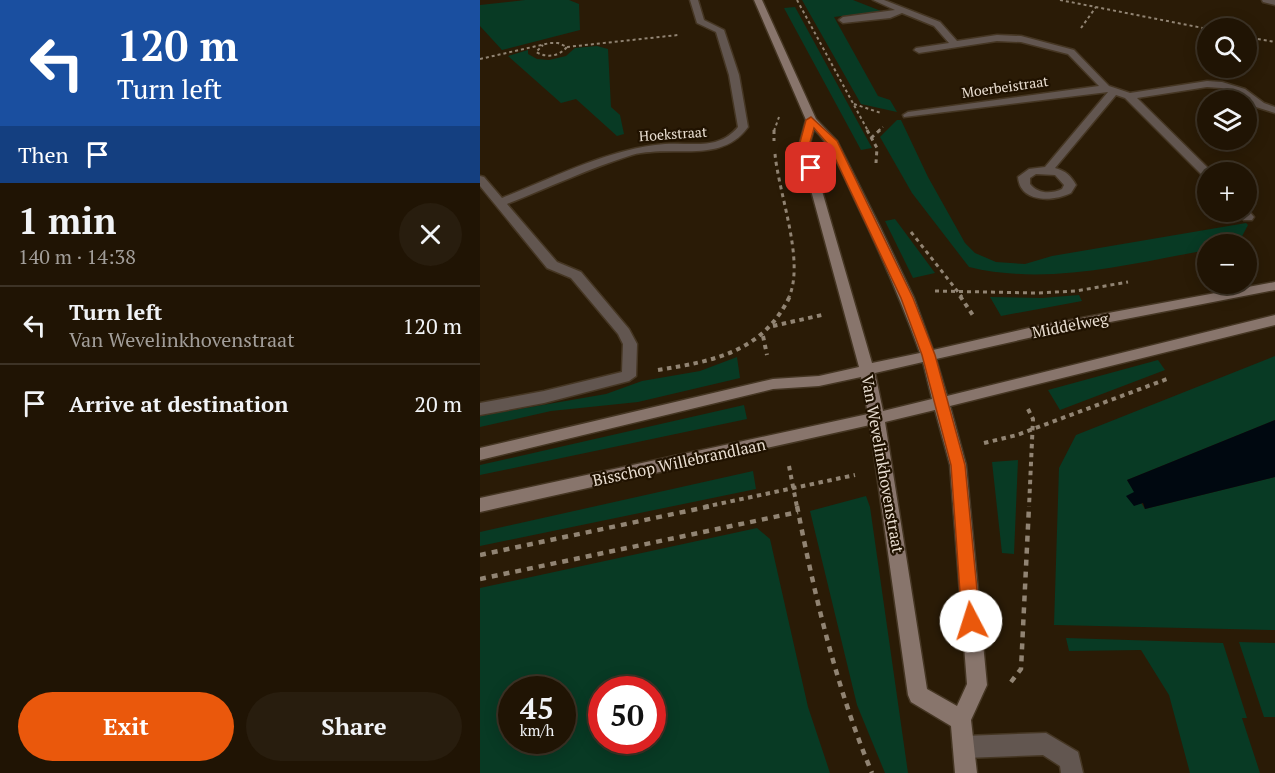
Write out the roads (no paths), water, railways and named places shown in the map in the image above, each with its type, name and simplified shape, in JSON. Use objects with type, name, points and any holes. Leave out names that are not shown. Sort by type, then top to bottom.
[{"type":"main road","points":[[758,0],[811,120],[832,141],[907,298],[928,355],[942,403],[958,465],[977,685],[961,720],[966,773]]},
{"type":"main road","name":"Van Wevelinkhovenstraat","points":[[811,120],[804,146],[867,369],[884,456],[918,695],[961,720]]},
{"type":"main road","name":"Middelweg","points":[[867,369],[989,341],[1275,286]]},
{"type":"main road","points":[[877,418],[1275,320]]},
{"type":"main road","points":[[480,454],[773,384],[819,381],[867,369]]},
{"type":"main road","name":"Bisschop Willebrandlaan","points":[[480,505],[877,418]]},
{"type":"street","name":"Hoekstraat","points":[[501,202],[631,152],[666,147],[697,148],[721,145],[735,137],[743,127],[734,75],[720,30],[700,21],[694,0]]},
{"type":"street","points":[[1266,0],[1275,2]]},
{"type":"street","points":[[884,1],[937,24],[954,44]]},
{"type":"street","points":[[843,20],[890,15],[902,10]]},
{"type":"street","name":"Moerbeistraat","points":[[919,50],[1009,37],[1065,49],[1074,54],[1110,90]]},
{"type":"street","name":"Moerbeistraat","points":[[908,115],[1110,90],[1129,96],[1208,84],[1241,91],[1260,105],[1275,110]]},
{"type":"street","points":[[1048,170],[1110,90]]},
{"type":"street","name":"Moerbeistraat","points":[[1129,96],[1197,164]]},
{"type":"street","points":[[480,178],[552,265],[576,275],[624,332],[630,344],[629,376],[544,397],[480,408]]},
{"type":"street","points":[[964,747],[1046,744],[1070,760],[1072,773]]}]
